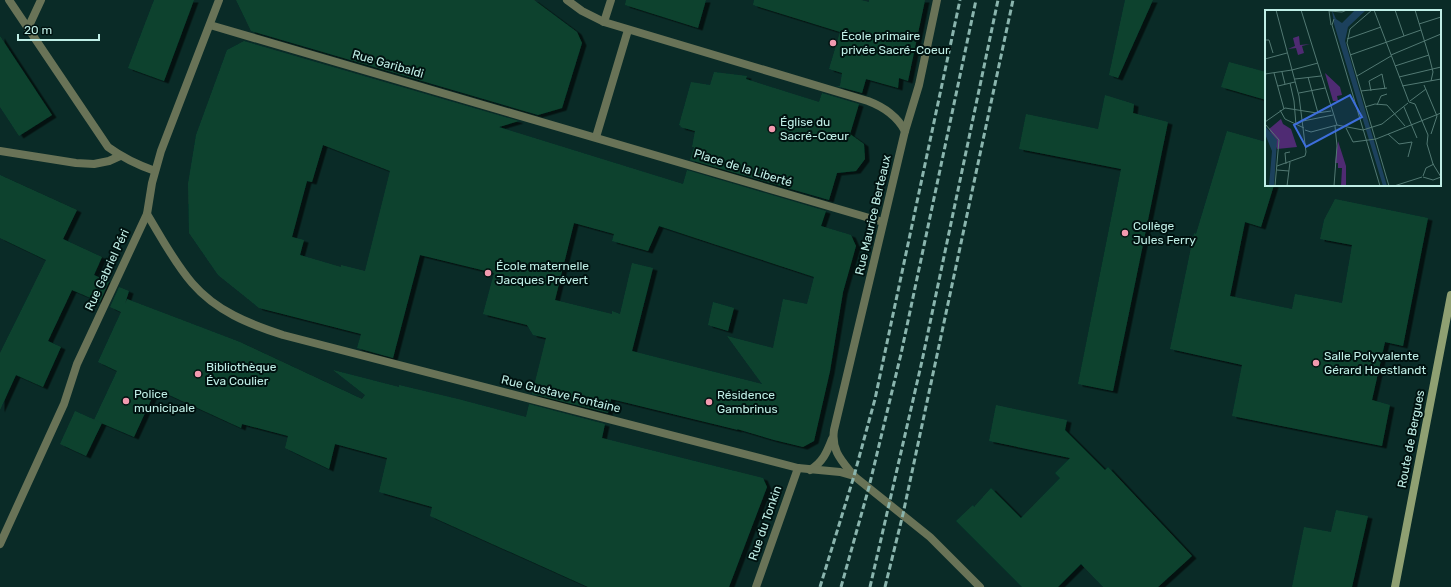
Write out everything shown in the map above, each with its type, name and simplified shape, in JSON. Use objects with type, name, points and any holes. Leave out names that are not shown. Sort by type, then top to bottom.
[{"type":"main road","name":"Route de Bergues","points":[[1395,587],[1451,295]]},
{"type":"street","points":[[9,0],[108,147],[134,164],[155,171]]},
{"type":"street","points":[[28,28],[41,0]]},
{"type":"street","name":"Rue Gabriel Péri","points":[[0,544],[64,404],[77,364],[147,214],[155,171],[168,131],[219,0]]},
{"type":"street","points":[[567,0],[582,11],[604,22],[868,101],[894,116],[900,122],[905,131]]},
{"type":"street","points":[[604,22],[611,0]]},
{"type":"street","name":"Rue Maurice Berteaux","points":[[810,470],[823,460],[833,436],[905,131],[920,85],[937,0]]},
{"type":"street","name":"Rue Garibaldi","points":[[210,25],[560,127]]},
{"type":"street","points":[[596,137],[628,30]]},
{"type":"street","name":"Place de la Liberté","points":[[560,127],[883,222]]},
{"type":"street","points":[[0,151],[94,164],[109,161],[120,156]]},
{"type":"street","name":"Rue Gustave Fontaine","points":[[147,214],[173,257],[196,288],[226,312],[250,323],[283,335],[798,468],[840,472],[854,476],[930,537],[980,587]]},
{"type":"street","name":"Rue Maurice Berteaux","points":[[833,436],[836,452],[854,476]]},
{"type":"street","name":"Rue du Tonkin","points":[[756,587],[798,468]]},
{"type":"building","points":[[154,0],[194,0],[164,81],[128,68]]},
{"type":"building","points":[[236,0],[534,0],[577,32],[582,43],[562,108],[538,115],[251,31]]},
{"type":"building","points":[[626,0],[706,0],[698,28],[625,5]]},
{"type":"building","name":"École primaire privée Sacré-Coeur","points":[[754,0],[861,0],[869,2],[869,0],[925,0],[908,81],[899,78],[898,88],[866,79],[862,93],[836,86],[840,86],[842,73],[829,69],[840,32],[753,5]]},
{"type":"building","points":[[1125,0],[1153,0],[1118,78],[1109,75]]},
{"type":"building","points":[[0,36],[52,115],[19,136],[0,107]]},
{"type":"building","points":[[244,41],[519,121],[499,127],[683,184],[687,170],[826,211],[821,226],[851,235],[856,246],[843,292],[830,371],[814,441],[803,447],[737,429],[738,430],[611,399],[608,413],[532,394],[546,338],[533,335],[527,325],[483,314],[494,273],[420,255],[393,358],[357,348],[361,334],[259,308],[218,275],[189,233],[188,184],[196,135],[227,50]],"holes":[[[323,145],[390,171],[365,271],[341,265],[341,267],[300,255],[304,240],[292,237],[307,181],[312,182]],[[574,223],[614,234],[612,241],[648,251],[659,226],[814,277],[807,304],[783,299],[773,348],[727,336],[762,384],[632,351],[653,268],[632,263],[620,314],[612,311],[612,314],[555,300]]]},
{"type":"building","points":[[1229,62],[1265,72],[1265,100],[1221,87]]},
{"type":"building","name":"Église du Sacré-Cœur","points":[[714,72],[747,76],[746,79],[819,102],[822,93],[859,104],[850,134],[864,144],[865,159],[856,171],[837,173],[829,200],[690,160],[694,147],[692,147],[695,131],[680,127],[681,126],[679,125],[691,82],[710,85]]},
{"type":"building","points":[[1105,95],[1134,104],[1133,113],[1168,122],[1113,391],[1078,384],[1121,169],[1019,149],[1026,114],[1098,129]]},
{"type":"building","points":[[1227,131],[1265,142],[1265,186],[1274,186],[1261,227],[1245,222],[1230,296],[1292,309],[1295,294],[1342,303],[1352,245],[1320,239],[1324,220],[1335,199],[1428,218],[1403,346],[1385,342],[1372,400],[1390,405],[1382,446],[1232,416],[1242,365],[1170,349],[1194,233],[1196,234]]},
{"type":"building","points":[[0,175],[77,210],[63,239],[102,257],[94,275],[109,282],[100,302],[72,290],[48,341],[61,347],[43,387],[16,375],[0,410],[0,353],[46,260],[0,238]]},
{"type":"building","points":[[119,287],[129,291],[125,304],[127,299],[240,342],[362,399],[365,395],[333,370],[399,387],[399,385],[458,399],[526,417],[529,404],[605,424],[602,438],[763,478],[767,487],[729,587],[588,587],[430,516],[432,507],[379,492],[387,458],[335,444],[329,469],[285,448],[288,436],[242,424],[241,428],[156,389],[134,437],[94,420],[117,371],[98,362],[121,312],[110,307]]},
{"type":"building","points":[[713,302],[734,308],[728,331],[708,325]]},
{"type":"building","points":[[996,405],[1067,420],[1065,430],[1105,470],[1108,467],[1192,556],[1158,587],[1103,587],[1081,564],[1058,587],[1022,587],[956,521],[973,505],[974,507],[991,488],[1021,518],[1060,478],[1055,473],[1070,458],[989,441]]},
{"type":"building","points":[[75,411],[102,423],[86,456],[60,444]]},
{"type":"building","points":[[1336,510],[1368,516],[1352,587],[1292,587],[1304,527],[1331,532]]},
{"type":"railway","points":[[820,587],[854,476],[875,399],[960,0]]},
{"type":"railway","points":[[841,587],[869,487],[901,354],[976,0]]},
{"type":"railway","points":[[870,587],[922,361],[998,0]]},
{"type":"railway","points":[[885,587],[903,514],[1013,0]]},
{"type":"place","name":"École primaire privée Sacré-Coeur","points":[[833,43]]},
{"type":"place","name":"Église du Sacré-Cœur","points":[[772,129]]},
{"type":"place","name":"Collège Jules Ferry","points":[[1125,233]]},
{"type":"place","name":"École maternelle Jacques Prévert","points":[[488,273]]},
{"type":"place","name":"Salle Polyvalente Gérard Hoestlandt","points":[[1316,363]]},
{"type":"place","name":"Bibliothèque Éva Coulier","points":[[198,374]]},
{"type":"place","name":"Police municipale","points":[[126,401]]},
{"type":"place","name":"Résidence Gambrinus","points":[[709,402]]}]
